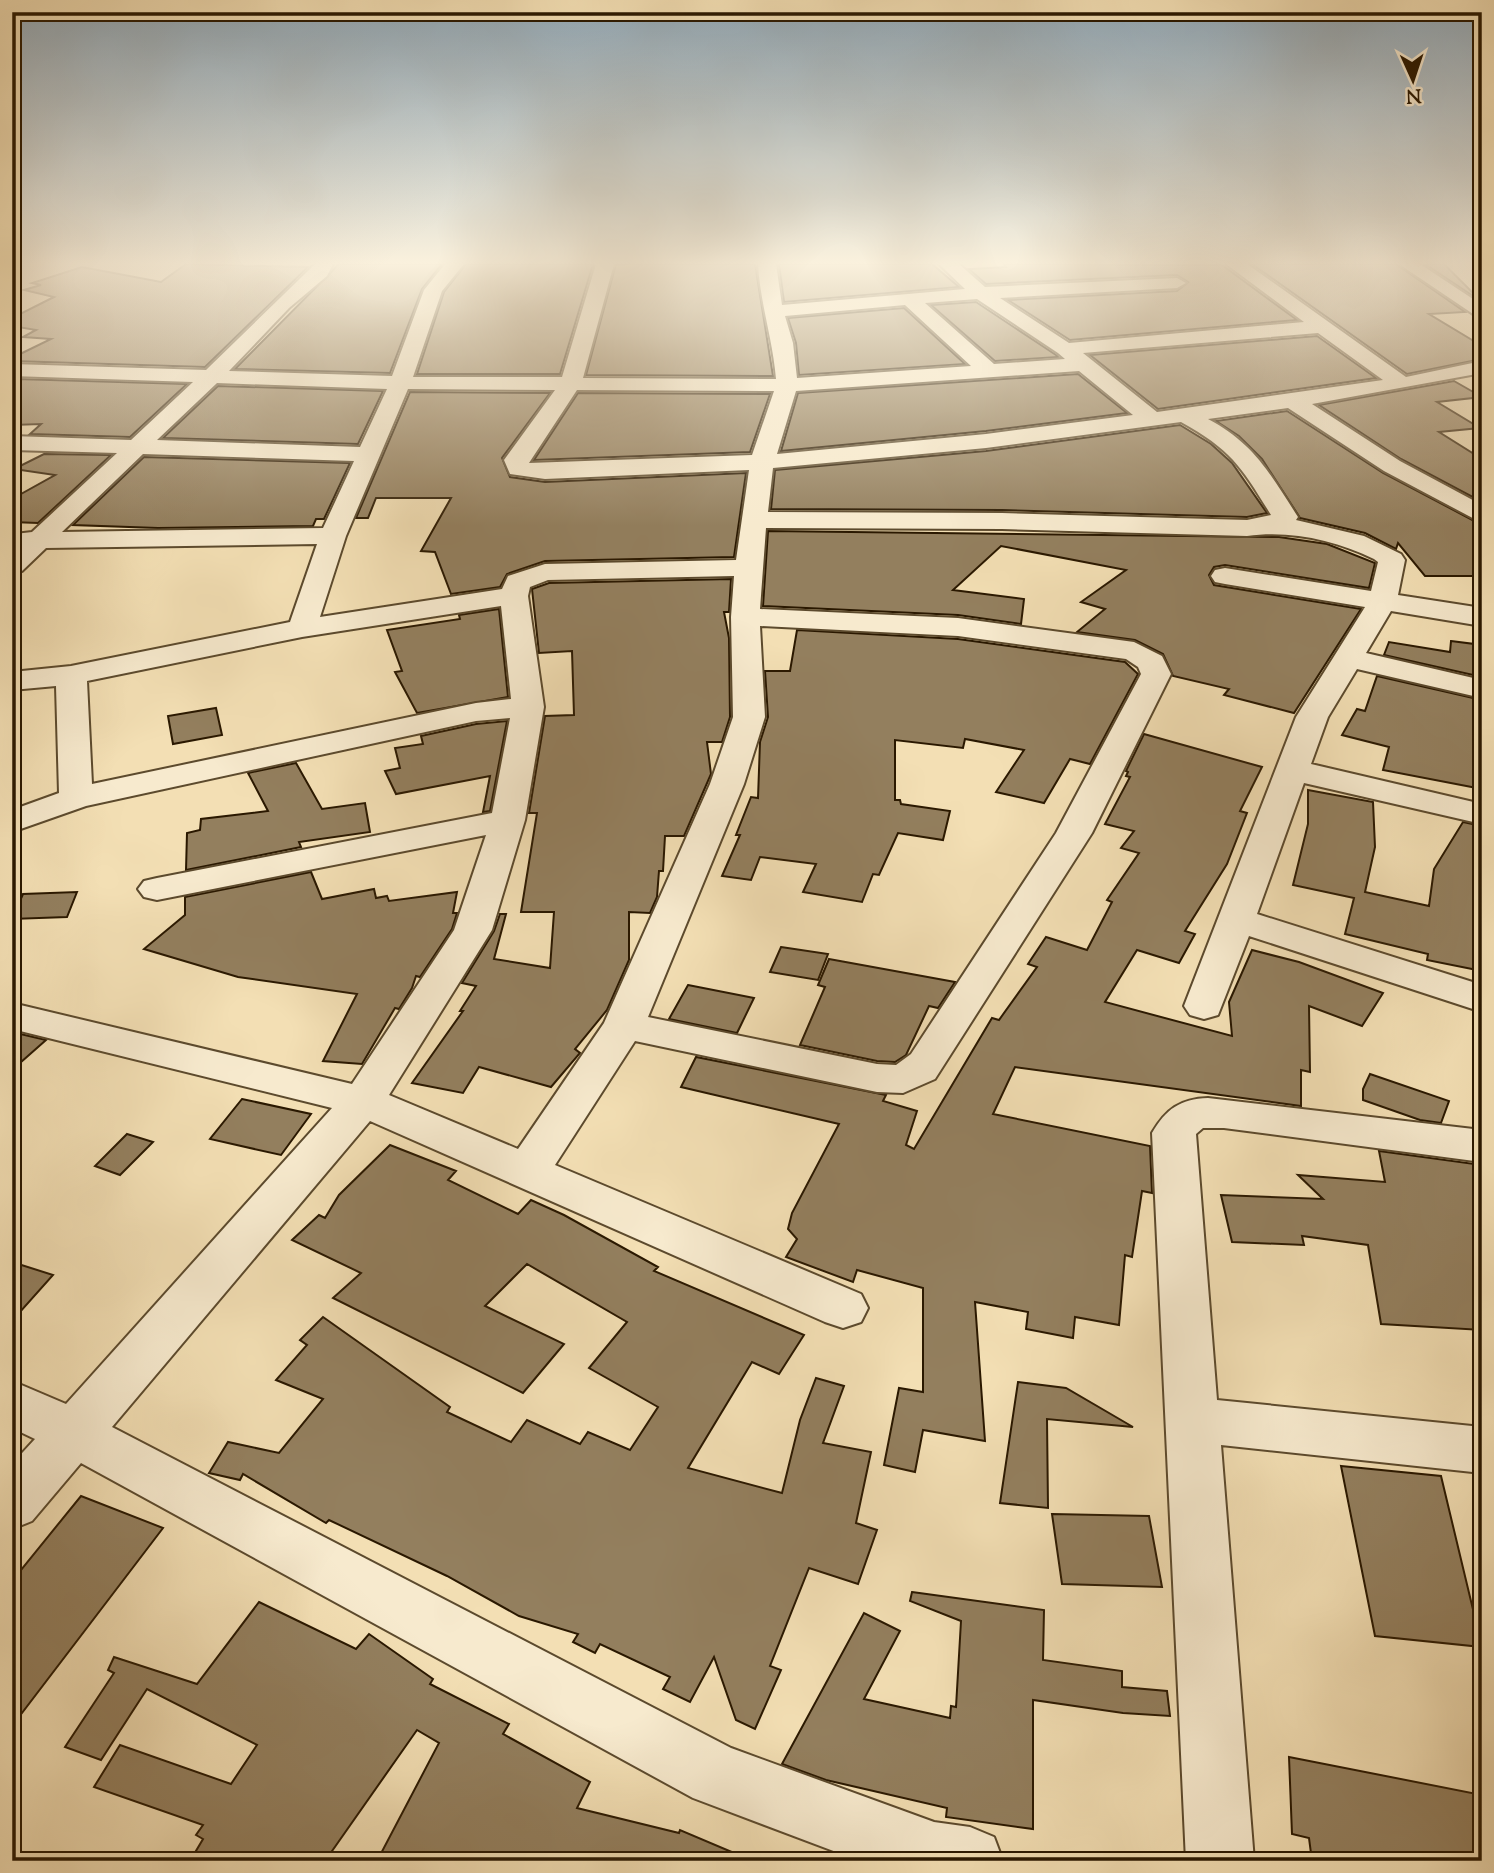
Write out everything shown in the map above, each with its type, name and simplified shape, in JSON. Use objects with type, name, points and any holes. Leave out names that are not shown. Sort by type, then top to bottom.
[{"type":"street","points":[[12,565],[24,540],[135,447],[236,351]]},
{"type":"street","points":[[302,628],[333,536],[411,351]]},
{"type":"street","points":[[580,351],[571,383],[516,460],[518,469],[545,472],[762,462],[986,441],[1292,401],[1471,370],[1482,385]]},
{"type":"street","points":[[528,1170],[624,1025],[722,796],[749,717],[746,618],[748,568],[757,520],[762,462],[787,385],[782,351]]},
{"type":"street","points":[[967,351],[990,372]]},
{"type":"street","points":[[1068,351],[1151,418]]},
{"type":"street","points":[[1355,351],[1402,384]]},
{"type":"street","points":[[12,370],[400,383],[787,385],[1085,364]]},
{"type":"street","points":[[1292,401],[1392,466],[1482,515]]},
{"type":"street","points":[[1181,414],[1222,435],[1247,457],[1285,517],[1274,525]]},
{"type":"street","points":[[12,443],[367,454]]},
{"type":"street","points":[[757,520],[1002,521],[1247,528],[1274,525],[1369,545],[1385,552],[1392,561],[1382,602],[1312,718],[1204,1006]]},
{"type":"street","points":[[24,540],[333,536]]},
{"type":"street","points":[[12,1504],[76,1434],[363,1101],[473,930],[508,820],[528,707],[513,596],[518,582],[545,572],[748,568]]},
{"type":"street","points":[[1225,576],[1482,617]]},
{"type":"street","points":[[12,681],[71,675],[302,628],[513,596]]},
{"type":"street","points":[[624,1025],[877,1078],[900,1081],[914,1075],[926,1064],[1074,833],[1156,674],[1150,662],[1135,651],[958,628],[746,618]]},
{"type":"street","points":[[1349,658],[1482,689]]},
{"type":"street","points":[[71,675],[76,797]]},
{"type":"street","points":[[12,822],[76,797],[476,712],[528,707]]},
{"type":"street","points":[[1293,770],[1482,814]]},
{"type":"street","points":[[157,889],[508,820]]},
{"type":"street","points":[[1237,920],[1482,999]]},
{"type":"street","points":[[12,1016],[363,1101],[843,1308]]},
{"type":"street","points":[[1220,1861],[1174,1133],[1181,1119],[1197,1112],[1224,1112],[1482,1146]]},
{"type":"street","points":[[12,1403],[76,1434],[716,1775],[934,1855],[970,1861]]},
{"type":"street","points":[[1192,1420],[1482,1450]]},
{"type":"building","points":[[26,351],[221,351],[205,367],[12,361],[12,358]]},
{"type":"building","points":[[252,351],[398,351],[390,373],[235,369]]},
{"type":"building","points":[[424,351],[567,351],[560,374],[417,374]]},
{"type":"building","points":[[592,351],[769,351],[773,376],[586,375]]},
{"type":"building","points":[[797,351],[951,351],[965,364],[799,375]]},
{"type":"building","points":[[984,351],[1051,351],[1058,357],[995,361]]},
{"type":"building","points":[[1133,351],[1339,351],[1376,378],[1158,409],[1090,355]]},
{"type":"building","points":[[1375,351],[1482,351],[1482,359],[1407,374]]},
{"type":"building","points":[[1078,374],[1127,413],[986,431],[781,451],[798,393]]},
{"type":"building","points":[[16,379],[187,384],[130,437],[30,434],[41,424],[12,425],[12,382]]},
{"type":"building","points":[[1454,381],[1482,397],[1437,402],[1480,428],[1439,432],[1482,459],[1482,502],[1401,459],[1319,405]]},
{"type":"building","points":[[218,386],[383,391],[358,444],[163,438]]},
{"type":"building","points":[[410,392],[550,393],[502,458],[510,477],[545,482],[746,473],[734,557],[545,561],[507,574],[500,587],[451,594],[435,552],[421,551],[451,498],[376,498],[368,518],[356,518]]},
{"type":"building","points":[[578,393],[770,394],[750,452],[534,460]]},
{"type":"building","points":[[1287,411],[1383,473],[1482,525],[1482,576],[1425,576],[1398,543],[1396,549],[1365,533],[1300,518],[1262,459],[1239,436],[1216,421]]},
{"type":"building","points":[[1180,425],[1211,444],[1232,463],[1267,513],[1247,517],[1002,510],[771,509],[775,470],[986,451]]},
{"type":"building","points":[[44,454],[111,455],[38,523],[12,522],[12,499],[55,475],[14,469]]},
{"type":"building","points":[[144,457],[350,463],[324,519],[316,519],[313,526],[158,528],[73,525]]},
{"type":"building","points":[[768,531],[1279,537],[1327,544],[1375,563],[1369,588],[1225,565],[1214,567],[1209,575],[1214,585],[1361,609],[1294,713],[1224,695],[1229,689],[1173,676],[1163,654],[1135,640],[1077,632],[1105,609],[1081,602],[1126,570],[1001,546],[953,590],[1024,599],[1021,624],[958,615],[763,606]]},
{"type":"building","points":[[731,579],[729,612],[724,612],[729,638],[730,717],[722,742],[707,742],[711,774],[684,836],[665,836],[663,871],[659,871],[657,897],[650,913],[629,912],[629,960],[607,1010],[575,1049],[580,1053],[551,1087],[479,1067],[463,1093],[412,1083],[463,1011],[460,1011],[476,986],[462,983],[494,931],[500,914],[506,914],[494,959],[550,968],[554,912],[521,912],[537,813],[529,813],[545,716],[574,715],[572,651],[539,653],[532,589],[549,583]]},
{"type":"building","points":[[499,609],[508,697],[417,713],[395,672],[402,671],[387,630],[460,619],[459,615]]},
{"type":"building","points":[[797,630],[958,639],[1125,662],[1138,674],[1090,764],[1070,759],[1044,803],[996,792],[1024,750],[965,739],[963,748],[895,740],[895,800],[900,800],[901,804],[950,811],[943,840],[898,833],[879,875],[873,874],[862,902],[803,892],[816,864],[760,857],[751,880],[722,876],[740,835],[736,835],[751,797],[758,798],[760,742],[768,717],[765,671],[790,671]]},
{"type":"building","points":[[1451,641],[1482,645],[1482,677],[1384,655],[1389,642],[1450,652]]},
{"type":"building","points":[[1377,676],[1482,700],[1482,789],[1383,770],[1389,747],[1342,735],[1357,709],[1365,711]]},
{"type":"building","points":[[216,708],[222,735],[173,744],[168,716]]},
{"type":"building","points":[[507,721],[490,811],[483,812],[490,776],[396,794],[385,771],[400,768],[395,748],[423,744],[421,736],[476,724]]},
{"type":"building","points":[[1144,734],[1262,767],[1240,811],[1247,813],[1227,864],[1185,931],[1195,934],[1179,963],[1137,950],[1105,1002],[1232,1036],[1229,1002],[1252,950],[1299,962],[1383,993],[1362,1026],[1309,1006],[1310,1072],[1301,1070],[1301,1106],[1015,1067],[993,1114],[1150,1146],[1152,1193],[1142,1191],[1132,1257],[1125,1255],[1119,1325],[1075,1317],[1073,1338],[1026,1329],[1028,1312],[975,1302],[985,1441],[923,1430],[915,1472],[884,1465],[899,1388],[923,1392],[923,1288],[857,1270],[853,1282],[786,1257],[797,1239],[788,1229],[792,1213],[839,1124],[681,1087],[696,1057],[886,1095],[883,1101],[917,1111],[906,1145],[914,1149],[992,1018],[999,1020],[1037,967],[1028,964],[1046,937],[1087,950],[1112,902],[1107,900],[1139,853],[1121,848],[1134,831],[1105,824],[1130,777],[1126,776],[1126,771]]},
{"type":"building","points":[[296,763],[322,809],[365,803],[370,832],[299,842],[301,847],[186,870],[187,833],[200,830],[201,819],[268,811],[248,773]]},
{"type":"building","points":[[1308,790],[1373,802],[1375,847],[1365,892],[1429,906],[1434,869],[1463,822],[1482,826],[1482,971],[1427,960],[1428,954],[1345,934],[1354,898],[1293,885],[1308,824]]},
{"type":"building","points":[[311,872],[322,899],[374,889],[376,898],[387,896],[389,901],[457,892],[453,913],[457,913],[452,929],[420,977],[416,976],[412,988],[399,1009],[395,1008],[362,1064],[323,1061],[357,994],[238,977],[144,949],[185,915],[185,897]]},
{"type":"building","points":[[77,892],[67,917],[12,919],[23,894]]},
{"type":"building","points":[[781,947],[828,954],[818,980],[770,972]]},
{"type":"building","points":[[829,959],[955,982],[938,1008],[929,1006],[906,1055],[895,1062],[877,1061],[800,1045],[825,987],[818,985]]},
{"type":"building","points":[[688,985],[754,998],[737,1033],[669,1019]]},
{"type":"building","points":[[12,1032],[46,1040],[12,1070]]},
{"type":"building","points":[[1370,1074],[1449,1101],[1441,1123],[1420,1120],[1363,1100],[1363,1089]]},
{"type":"building","points":[[242,1099],[311,1114],[281,1155],[210,1139]]},
{"type":"building","points":[[127,1134],[153,1142],[120,1175],[95,1166]]},
{"type":"building","points":[[390,1145],[456,1171],[448,1180],[518,1214],[531,1200],[564,1215],[658,1267],[654,1271],[804,1335],[779,1374],[752,1362],[688,1468],[782,1493],[800,1420],[816,1378],[844,1386],[823,1443],[871,1452],[856,1523],[877,1530],[858,1584],[809,1568],[770,1666],[781,1670],[755,1729],[736,1720],[714,1657],[690,1702],[663,1689],[670,1677],[600,1644],[595,1653],[573,1642],[578,1634],[519,1616],[447,1576],[329,1520],[326,1523],[243,1474],[240,1480],[209,1473],[228,1442],[279,1453],[323,1399],[276,1380],[307,1345],[300,1340],[323,1317],[450,1407],[447,1412],[511,1442],[527,1420],[580,1444],[588,1432],[630,1450],[658,1407],[589,1368],[627,1322],[527,1264],[485,1306],[564,1344],[523,1393],[333,1298],[361,1273],[292,1240],[319,1215],[325,1218],[339,1195]]},
{"type":"building","points":[[1379,1151],[1482,1165],[1482,1330],[1381,1324],[1368,1245],[1302,1236],[1304,1245],[1232,1242],[1221,1195],[1323,1199],[1298,1175],[1385,1182]]},
{"type":"building","points":[[12,1262],[53,1275],[12,1321]]},
{"type":"building","points":[[1018,1382],[1066,1388],[1133,1427],[1047,1419],[1048,1508],[1000,1503]]},
{"type":"building","points":[[1341,1466],[1441,1476],[1482,1647],[1375,1636]]},
{"type":"building","points":[[81,1496],[163,1528],[12,1726],[12,1581]]},
{"type":"building","points":[[1052,1514],[1149,1516],[1162,1587],[1062,1584]]},
{"type":"building","points":[[912,1592],[1044,1610],[1043,1660],[1122,1671],[1122,1687],[1167,1691],[1170,1716],[1123,1713],[1033,1700],[1033,1829],[946,1817],[947,1808],[826,1780],[782,1764],[864,1613],[900,1631],[864,1699],[950,1718],[951,1706],[956,1707],[961,1621],[910,1601]]},
{"type":"building","points":[[259,1602],[356,1649],[369,1634],[433,1679],[430,1684],[509,1724],[503,1734],[590,1782],[577,1808],[679,1833],[680,1830],[753,1861],[377,1861],[439,1743],[417,1730],[325,1861],[190,1861],[203,1839],[196,1835],[203,1825],[94,1787],[120,1745],[231,1784],[257,1745],[147,1689],[101,1760],[65,1747],[114,1673],[108,1670],[114,1657],[197,1684]]},
{"type":"building","points":[[1289,1757],[1482,1795],[1482,1861],[1312,1861],[1309,1838],[1292,1834]]}]
